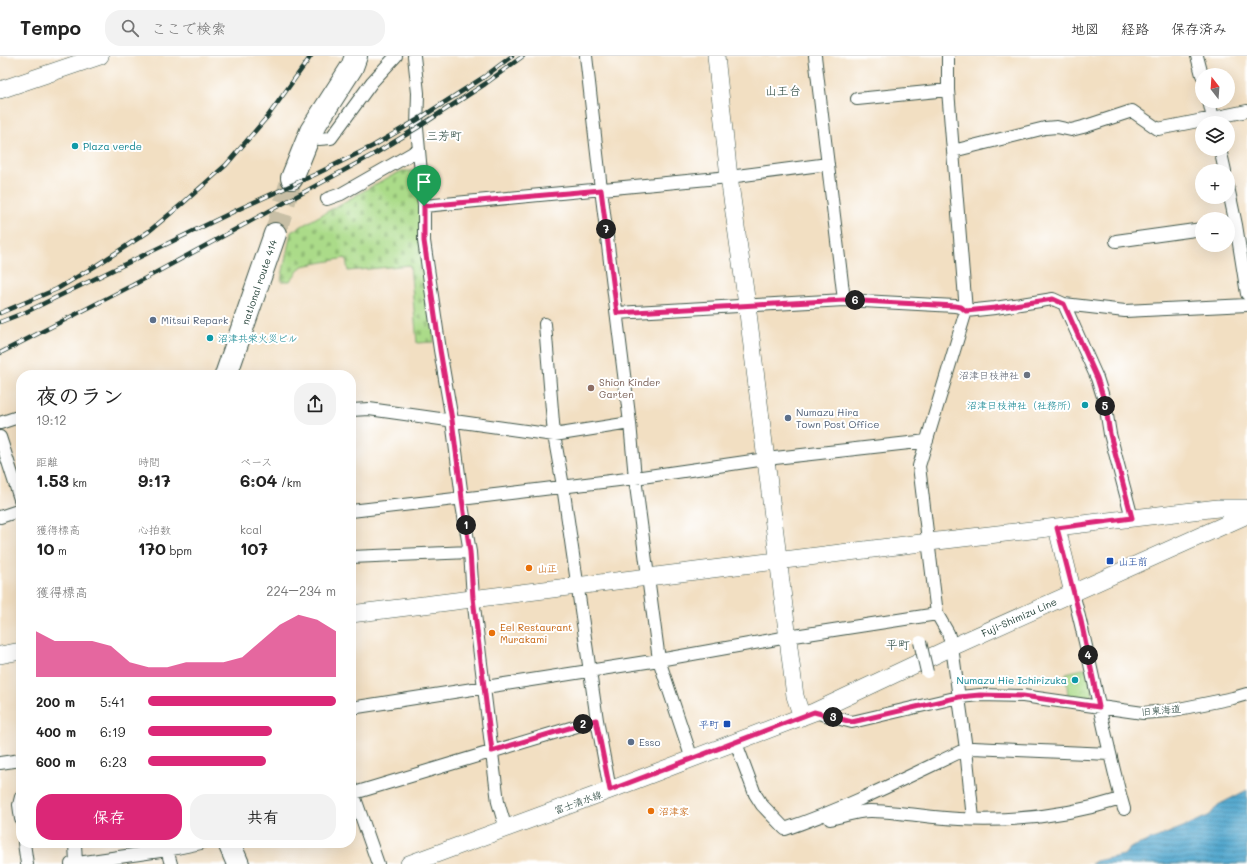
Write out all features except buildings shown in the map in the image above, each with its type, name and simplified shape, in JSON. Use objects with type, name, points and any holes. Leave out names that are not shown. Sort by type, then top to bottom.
[{"type":"highway","points":[[292,178],[312,131],[352,67],[356,56]]},
{"type":"highway","name":"national route 414","points":[[228,370],[276,234]]},
{"type":"highway","points":[[231,848],[238,864]]},
{"type":"street","points":[[0,90],[100,56]]},
{"type":"street","points":[[319,139],[331,138],[372,82],[396,56]]},
{"type":"street","points":[[414,56],[418,92],[417,128],[424,206],[424,241],[452,420],[470,552],[473,598],[498,802],[506,829]]},
{"type":"street","points":[[586,56],[659,660],[692,759]]},
{"type":"street","points":[[716,56],[729,177],[747,305],[795,696],[808,715]]},
{"type":"street","points":[[815,56],[844,300]]},
{"type":"street","points":[[948,56],[948,90],[966,311],[919,466],[937,614],[948,633],[952,647],[966,749],[973,819]]},
{"type":"street","points":[[1197,56],[1200,68]]},
{"type":"street","points":[[857,99],[948,90]]},
{"type":"street","points":[[953,151],[1046,128],[1057,127],[1071,130],[1132,111],[1158,129],[1195,124]]},
{"type":"street","points":[[1230,116],[1247,111]]},
{"type":"street","points":[[327,199],[341,194],[418,150]]},
{"type":"street","points":[[424,206],[729,177],[828,164]]},
{"type":"street","points":[[1116,241],[1195,230]]},
{"type":"street","points":[[1235,239],[1247,294]]},
{"type":"street","points":[[617,313],[844,300],[955,306],[961,307],[966,311],[1053,299],[1064,304],[1125,311],[1247,305]]},
{"type":"street","points":[[1064,304],[1097,378],[1105,403],[1110,434],[1132,518]]},
{"type":"street","points":[[545,324],[554,435],[564,486],[596,720],[610,790]]},
{"type":"street","points":[[356,410],[369,409],[554,435],[630,424]]},
{"type":"street","points":[[0,423],[16,418]]},
{"type":"street","points":[[0,437],[16,487]]},
{"type":"street","points":[[356,510],[636,478],[766,459],[927,440]]},
{"type":"street","points":[[356,613],[929,542],[1218,508],[1247,508]]},
{"type":"street","points":[[0,517],[16,512]]},
{"type":"street","name":"Fuji-Shimizu Line","points":[[808,715],[952,647],[1247,515]]},
{"type":"street","points":[[809,821],[858,812],[872,811],[973,819],[1032,818],[1057,815],[1098,806],[1122,804],[1099,707],[1081,621],[1057,528]]},
{"type":"street","points":[[356,557],[470,552]]},
{"type":"street","points":[[356,707],[659,660],[937,614]]},
{"type":"street","points":[[920,642],[927,672]]},
{"type":"street","points":[[0,654],[16,652]]},
{"type":"street","name":"旧東海道","points":[[808,715],[852,722],[959,697],[980,695],[1023,696],[1143,713],[1169,711],[1247,694]]},
{"type":"street","name":"富士清水線","points":[[409,864],[808,715]]},
{"type":"street","points":[[356,790],[596,720]]},
{"type":"street","points":[[736,743],[756,794],[762,805],[785,829],[809,821],[873,793],[966,749],[973,748],[1110,754]]},
{"type":"street","points":[[0,763],[16,761]]},
{"type":"street","points":[[356,805],[378,864]]},
{"type":"street","points":[[25,848],[27,864]]},
{"type":"street","points":[[75,848],[74,864],[177,848]]},
{"type":"street","points":[[167,850],[170,864]]},
{"type":"green space","points":[[402,171],[416,171],[434,342],[417,343],[410,265],[348,271],[346,258],[302,266],[290,281],[281,281],[291,232],[383,180]]},
{"type":"green space","points":[[1087,668],[1093,694],[1089,698],[1068,697],[1066,673]]},
{"type":"water","points":[[1247,790],[1247,864],[1091,864],[1096,861],[1124,855],[1130,848],[1210,815],[1218,805]]},
{"type":"tunnel","points":[[275,234],[292,178]]},
{"type":"railway","points":[[0,313],[57,289],[148,232],[182,204],[226,165],[268,116],[311,56]]},
{"type":"railway","points":[[0,322],[26,312],[373,146],[484,77],[512,56]]},
{"type":"railway","points":[[0,353],[133,285],[376,153],[485,84],[523,56]]},
{"type":"place","name":"Plaza verde","points":[[75,146]]},
{"type":"place","name":"Mitsui Repark","points":[[153,320]]},
{"type":"place","name":"沼津共栄火災ビル","points":[[210,338]]},
{"type":"place","name":"沼津日枝神社","points":[[1027,375]]},
{"type":"place","name":"Shion Kinder Garten","points":[[591,388]]},
{"type":"place","name":"沼津日枝神社（社務所）","points":[[1085,405]]},
{"type":"place","name":"Numazu Hira Town Post Office","points":[[788,418]]},
{"type":"place","name":"山王前","points":[[1110,561]]},
{"type":"place","name":"山正","points":[[529,568]]},
{"type":"place","name":"Eel Restaurant Murakami","points":[[492,633]]},
{"type":"place","name":"Numazu Hie Ichirizuka","points":[[1075,680]]},
{"type":"place","name":"平町","points":[[727,724]]},
{"type":"place","name":"Esso","points":[[631,742]]},
{"type":"place","name":"沼津家","points":[[651,811]]},
{"type":"district","name":"山王台","points":[[783,91]]},
{"type":"district","name":"三芳町","points":[[444,136]]},
{"type":"district","name":"平町","points":[[898,645]]},
{"type":"route","points":[[601,190],[617,313],[844,300],[955,306],[961,307],[966,311],[1053,299],[1064,304],[1097,378],[1105,403],[1110,434],[1132,518],[1057,528],[1081,621],[1099,707],[1023,696],[980,695],[959,697],[852,722],[814,712],[610,790],[596,720],[492,751],[473,598],[470,552],[452,420],[424,241],[424,206],[601,190]]}]
